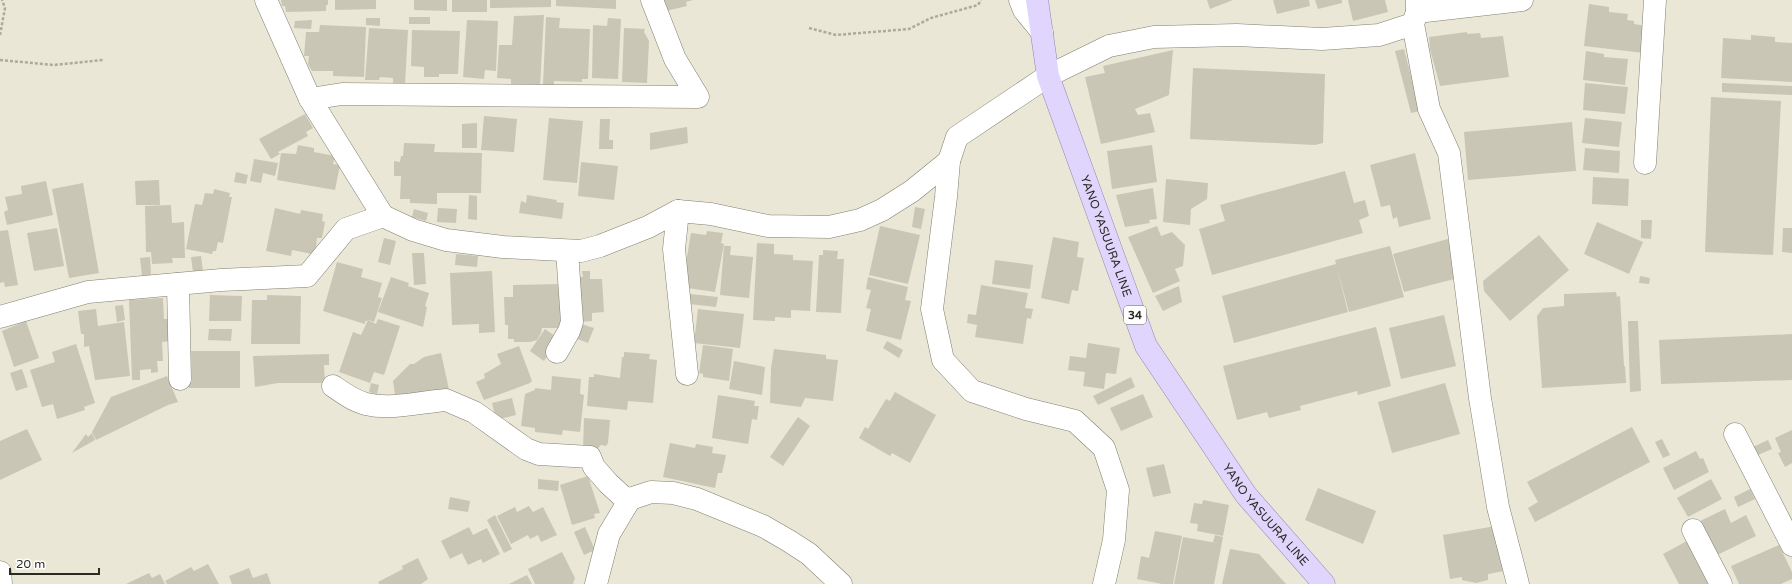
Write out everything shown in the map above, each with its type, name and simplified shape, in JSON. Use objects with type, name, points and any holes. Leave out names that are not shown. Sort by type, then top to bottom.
[{"type":"main road","name":"YANO YASUURA LINE","points":[[1037,0],[1048,76],[1146,346],[1246,495],[1324,584]]},
{"type":"street","points":[[266,0],[310,99],[383,216],[413,230],[446,240],[503,247],[581,251],[600,246],[648,227],[678,211],[711,214],[768,226],[829,227],[860,220],[882,210],[912,190],[949,161]]},
{"type":"street","points":[[310,99],[342,94],[698,97],[675,59],[652,0]]},
{"type":"street","points":[[1020,0],[1024,10],[1042,32]]},
{"type":"street","points":[[1104,584],[1114,540],[1118,490],[1104,448],[1075,421],[1026,409],[972,391],[943,360],[932,309],[949,161],[957,137],[1048,76],[1109,46],[1154,37],[1237,35],[1322,40],[1379,35],[1416,12],[1522,0]]},
{"type":"street","points":[[1645,162],[1655,0]]},
{"type":"street","points":[[1416,12],[1429,109],[1449,153],[1480,398],[1498,507],[1518,584]]},
{"type":"street","points":[[678,211],[674,249],[687,374]]},
{"type":"street","points":[[0,317],[88,292],[178,284],[307,276],[346,229],[383,216]]},
{"type":"street","points":[[557,352],[570,331],[572,322],[567,251]]},
{"type":"street","points":[[178,284],[180,379]]},
{"type":"street","points":[[333,386],[354,399],[366,404],[396,405],[446,400],[452,401],[474,412],[526,449],[539,454],[590,457],[594,467],[608,483],[623,496],[630,499]]},
{"type":"street","points":[[1735,434],[1792,545]]},
{"type":"street","points":[[596,584],[609,534],[630,499],[651,492],[673,493],[697,499],[763,526],[809,554],[841,584]]},
{"type":"street","points":[[1693,530],[1721,584]]},
{"type":"street","points":[[0,572],[2,584]]},
{"type":"path","points":[[0,35],[5,8],[2,0]]},
{"type":"path","points":[[809,28],[836,35],[909,29],[932,18],[978,5],[981,0]]},
{"type":"path","points":[[0,60],[54,66],[103,60]]},
{"type":"building","points":[[281,0],[328,0],[328,5],[326,5],[326,11],[286,12],[285,6],[282,6]]},
{"type":"building","points":[[335,0],[376,0],[376,9],[335,10]]},
{"type":"building","points":[[414,0],[447,0],[447,11],[414,10]]},
{"type":"building","points":[[452,0],[487,0],[487,12],[452,12]]},
{"type":"building","points":[[490,0],[551,0],[551,7],[490,8]]},
{"type":"building","points":[[556,0],[616,0],[616,9],[556,6]]},
{"type":"building","points":[[663,0],[693,0],[686,2],[687,6],[666,11]]},
{"type":"building","points":[[1207,0],[1233,0],[1210,9]]},
{"type":"building","points":[[1273,0],[1309,0],[1310,6],[1277,14]]},
{"type":"building","points":[[1315,0],[1342,0],[1342,3],[1318,9]]},
{"type":"building","points":[[1348,0],[1385,0],[1388,12],[1353,21]]},
{"type":"building","points":[[1589,4],[1609,7],[1609,12],[1628,14],[1627,20],[1634,21],[1634,24],[1647,26],[1644,53],[1584,46]]},
{"type":"building","points":[[544,15],[540,86],[511,85],[511,79],[497,78],[499,45],[512,45],[514,16]]},
{"type":"building","points":[[409,17],[430,17],[430,24],[409,24]]},
{"type":"building","points":[[546,17],[560,18],[559,28],[590,29],[588,79],[582,79],[582,82],[554,81],[554,85],[543,85]]},
{"type":"building","points":[[366,18],[380,18],[380,26],[366,25]]},
{"type":"building","points":[[608,18],[621,19],[618,79],[592,78],[593,25],[607,26]]},
{"type":"building","points":[[312,20],[311,29],[294,28],[295,21]]},
{"type":"building","points":[[467,20],[498,21],[496,71],[485,70],[484,79],[463,77]]},
{"type":"building","points":[[320,25],[366,27],[364,77],[333,76],[333,71],[312,71],[308,64],[309,56],[304,56],[306,32],[319,32]]},
{"type":"building","points":[[369,28],[408,30],[405,85],[393,85],[393,78],[380,77],[379,80],[365,80]]},
{"type":"building","points":[[624,28],[645,29],[644,32],[649,41],[647,83],[622,82]]},
{"type":"building","points":[[412,30],[460,31],[458,74],[439,74],[439,77],[424,77],[424,67],[411,66]]},
{"type":"building","points":[[1467,32],[1467,34],[1480,33],[1481,38],[1503,36],[1509,77],[1440,86],[1430,49],[1429,37]]},
{"type":"building","points":[[1751,35],[1775,37],[1775,42],[1792,43],[1792,82],[1721,78],[1723,38],[1751,40]]},
{"type":"building","points":[[1404,49],[1420,111],[1411,113],[1395,51]]},
{"type":"building","points":[[1173,50],[1169,95],[1135,109],[1138,115],[1150,113],[1155,132],[1101,144],[1085,77],[1105,73],[1103,66]]},
{"type":"building","points":[[1586,51],[1604,54],[1604,57],[1628,59],[1625,85],[1583,80]]},
{"type":"building","points":[[1193,68],[1325,74],[1323,143],[1315,145],[1190,139]]},
{"type":"building","points":[[1585,83],[1628,87],[1625,114],[1583,110]]},
{"type":"building","points":[[1722,83],[1792,86],[1792,95],[1722,92]]},
{"type":"building","points":[[1711,97],[1781,101],[1773,255],[1705,252]]},
{"type":"building","points":[[305,114],[313,128],[306,132],[308,136],[278,152],[280,154],[271,159],[259,139]]},
{"type":"building","points":[[484,116],[517,119],[514,152],[481,150]]},
{"type":"building","points":[[549,118],[583,121],[577,183],[543,180]]},
{"type":"building","points":[[1585,118],[1622,122],[1619,147],[1582,143]]},
{"type":"building","points":[[600,119],[610,119],[609,140],[613,140],[613,149],[599,149]]},
{"type":"building","points":[[1572,122],[1576,171],[1468,180],[1464,132]]},
{"type":"building","points":[[477,123],[477,148],[462,148],[462,124]]},
{"type":"building","points":[[687,127],[688,143],[650,150],[650,133]]},
{"type":"building","points":[[404,143],[435,144],[434,152],[482,153],[481,193],[437,193],[437,204],[410,203],[410,199],[400,199],[401,176],[394,176],[394,161],[400,162],[401,156],[403,156]]},
{"type":"building","points":[[298,145],[314,148],[314,152],[335,156],[333,164],[340,165],[335,190],[277,180],[281,153],[296,154]]},
{"type":"building","points":[[1152,145],[1157,182],[1112,189],[1107,151]]},
{"type":"building","points":[[1585,148],[1620,151],[1619,173],[1583,170]]},
{"type":"building","points":[[1415,153],[1431,219],[1399,227],[1397,217],[1393,219],[1390,205],[1381,207],[1370,165]]},
{"type":"building","points":[[254,159],[278,163],[275,176],[263,173],[261,183],[250,181]]},
{"type":"building","points":[[581,162],[618,166],[614,200],[578,196]]},
{"type":"building","points":[[1345,171],[1354,203],[1365,200],[1369,216],[1359,220],[1363,233],[1212,275],[1199,229],[1225,221],[1220,205]]},
{"type":"building","points":[[236,172],[248,175],[246,184],[234,182]]},
{"type":"building","points":[[1593,177],[1629,179],[1628,206],[1592,204]]},
{"type":"building","points":[[1166,179],[1208,183],[1207,199],[1191,209],[1190,225],[1163,222]]},
{"type":"building","points":[[159,180],[160,205],[136,205],[135,181]]},
{"type":"building","points":[[46,181],[53,215],[7,225],[4,212],[8,210],[5,197],[22,194],[21,186]]},
{"type":"building","points":[[83,183],[99,273],[69,278],[52,189]]},
{"type":"building","points":[[1153,188],[1157,219],[1149,220],[1150,223],[1125,227],[1116,195]]},
{"type":"building","points":[[214,189],[230,193],[229,197],[232,197],[223,243],[218,242],[216,251],[213,251],[212,254],[186,249],[195,204],[202,205],[205,193],[213,194]]},
{"type":"building","points":[[469,195],[477,196],[477,220],[468,219]]},
{"type":"building","points":[[527,195],[557,200],[556,202],[564,203],[562,219],[519,213],[521,201],[526,203]]},
{"type":"building","points":[[171,205],[172,223],[184,222],[185,258],[172,258],[173,263],[152,264],[151,252],[146,252],[145,206]]},
{"type":"building","points":[[915,207],[925,209],[921,229],[912,227]]},
{"type":"building","points":[[275,208],[300,214],[301,210],[323,214],[322,221],[325,222],[322,238],[317,238],[316,248],[312,254],[292,250],[291,256],[266,251]]},
{"type":"building","points":[[438,208],[457,209],[456,223],[437,222]]},
{"type":"building","points":[[414,209],[428,213],[426,221],[412,217]]},
{"type":"building","points":[[1641,220],[1652,220],[1651,239],[1641,238]]},
{"type":"building","points":[[1597,222],[1643,242],[1629,274],[1584,254]]},
{"type":"building","points":[[880,226],[920,235],[908,284],[869,275]]},
{"type":"building","points":[[1157,226],[1161,236],[1172,232],[1185,245],[1183,266],[1175,269],[1180,281],[1153,293],[1128,237]]},
{"type":"building","points":[[57,228],[64,266],[34,271],[27,233]]},
{"type":"building","points":[[1783,228],[1792,228],[1792,253],[1782,252]]},
{"type":"building","points":[[8,230],[18,285],[5,287],[4,282],[0,283],[0,231]]},
{"type":"building","points":[[707,231],[723,233],[721,243],[724,244],[715,292],[687,288],[686,263],[691,233],[706,235]]},
{"type":"building","points":[[1539,235],[1569,270],[1510,321],[1484,291],[1483,281]]},
{"type":"building","points":[[1053,237],[1079,242],[1077,257],[1084,258],[1078,291],[1072,290],[1069,304],[1041,298]]},
{"type":"building","points":[[384,238],[396,241],[390,265],[378,262]]},
{"type":"building","points":[[1448,239],[1458,278],[1404,292],[1393,254]]},
{"type":"building","points":[[757,243],[774,244],[774,254],[793,255],[793,260],[813,261],[810,311],[791,310],[791,318],[775,317],[775,321],[753,320]]},
{"type":"building","points":[[724,246],[731,246],[730,255],[753,257],[749,298],[720,295]]},
{"type":"building","points":[[1390,246],[1404,297],[1349,312],[1337,268],[1348,312],[1234,343],[1222,296],[1336,264],[1335,260]]},
{"type":"building","points":[[823,250],[838,251],[837,259],[844,259],[841,313],[816,312],[819,255],[823,255]]},
{"type":"building","points":[[412,253],[424,253],[426,284],[414,285]]},
{"type":"building","points":[[456,254],[478,256],[477,267],[455,265]]},
{"type":"building","points":[[201,256],[203,271],[193,272],[191,257]]},
{"type":"building","points":[[150,257],[151,275],[142,276],[140,258]]},
{"type":"building","points":[[995,260],[1033,265],[1030,289],[992,284]]},
{"type":"building","points":[[337,262],[363,269],[361,277],[382,283],[378,297],[382,298],[374,322],[366,319],[368,320],[365,321],[365,324],[323,311]]},
{"type":"building","points":[[492,271],[495,332],[479,333],[479,324],[452,325],[450,273]]},
{"type":"building","points":[[582,271],[590,271],[590,279],[602,279],[604,312],[592,313],[592,321],[578,322],[576,277],[583,277]]},
{"type":"building","points":[[1640,276],[1650,278],[1649,284],[1639,283]]},
{"type":"building","points":[[391,277],[409,283],[408,286],[429,293],[425,306],[427,307],[423,327],[378,312]]},
{"type":"building","points":[[868,277],[908,287],[905,300],[911,301],[901,340],[866,331],[871,309],[866,308],[871,290],[866,289]]},
{"type":"building","points":[[564,284],[565,328],[542,328],[537,340],[530,342],[514,342],[514,339],[508,339],[508,325],[505,325],[504,297],[513,297],[513,285]]},
{"type":"building","points":[[981,285],[1028,293],[1025,308],[1033,309],[1031,319],[1027,318],[1023,344],[975,337],[977,325],[967,323],[968,314],[976,315]]},
{"type":"building","points":[[1179,286],[1182,302],[1163,311],[1155,296]]},
{"type":"building","points":[[1616,292],[1617,297],[1620,296],[1626,383],[1542,388],[1537,316],[1543,308],[1564,306],[1564,294]]},
{"type":"building","points":[[690,294],[718,297],[716,307],[689,304]]},
{"type":"building","points":[[210,295],[242,296],[241,321],[209,321]]},
{"type":"building","points":[[267,295],[301,296],[300,344],[251,344],[252,300],[267,300]]},
{"type":"building","points":[[163,298],[164,319],[169,319],[170,341],[162,342],[163,361],[157,361],[158,372],[151,373],[151,369],[140,370],[140,380],[132,380],[129,300]]},
{"type":"building","points":[[123,305],[125,320],[117,322],[115,306]]},
{"type":"building","points":[[96,309],[98,326],[124,322],[130,376],[95,380],[89,346],[84,347],[84,334],[81,334],[78,311]]},
{"type":"building","points":[[698,309],[744,314],[740,348],[694,343]]},
{"type":"building","points":[[1444,315],[1456,366],[1401,379],[1389,328]]},
{"type":"building","points":[[378,319],[400,326],[384,375],[374,372],[370,383],[339,372],[353,332],[361,335],[368,320],[376,324]]},
{"type":"building","points":[[26,321],[39,358],[14,367],[2,331]]},
{"type":"building","points":[[1628,321],[1638,321],[1641,391],[1630,392]]},
{"type":"building","points":[[581,324],[594,328],[588,343],[575,338]]},
{"type":"building","points":[[1376,327],[1391,386],[1358,395],[1357,391],[1300,406],[1301,410],[1269,418],[1267,412],[1237,420],[1223,366]]},
{"type":"building","points":[[209,329],[232,329],[231,341],[208,340]]},
{"type":"building","points":[[545,329],[559,339],[544,361],[530,351]]},
{"type":"building","points":[[1792,334],[1792,380],[1661,384],[1659,340]]},
{"type":"building","points":[[887,341],[903,350],[899,358],[883,348]]},
{"type":"building","points":[[1088,343],[1120,348],[1116,374],[1106,373],[1104,389],[1083,386],[1085,372],[1068,370],[1070,356],[1086,358]]},
{"type":"building","points":[[76,344],[95,403],[84,407],[85,410],[57,419],[53,404],[42,407],[30,370],[55,362],[52,352]]},
{"type":"building","points":[[703,345],[733,349],[729,381],[703,377],[703,374],[699,373]]},
{"type":"building","points":[[519,346],[532,381],[484,400],[476,382],[485,378],[484,374],[501,364],[497,354]]},
{"type":"building","points":[[774,349],[826,355],[826,359],[838,360],[833,401],[805,398],[801,407],[770,403],[771,368]]},
{"type":"building","points":[[191,351],[240,351],[240,388],[189,388],[189,382],[192,382]]},
{"type":"building","points":[[624,352],[650,354],[649,359],[657,360],[653,403],[628,401],[627,410],[587,406],[589,377],[594,377],[594,374],[620,378],[622,357],[624,357]]},
{"type":"building","points":[[441,353],[450,394],[396,401],[393,381],[410,364],[414,364],[424,357]]},
{"type":"building","points":[[329,354],[329,365],[324,365],[325,383],[278,383],[255,387],[253,356]]},
{"type":"building","points":[[734,361],[765,367],[762,395],[729,389]]},
{"type":"building","points":[[22,369],[28,387],[16,391],[10,373]]},
{"type":"building","points":[[167,376],[178,402],[168,405],[96,440],[92,432],[111,397]]},
{"type":"building","points":[[552,376],[581,379],[580,394],[584,395],[580,432],[563,430],[562,435],[535,432],[535,428],[521,426],[525,394],[535,390],[535,388],[551,390]]},
{"type":"building","points":[[1131,377],[1135,387],[1098,405],[1093,396]]},
{"type":"building","points":[[371,383],[379,385],[377,394],[369,392]]},
{"type":"building","points":[[1445,383],[1460,434],[1392,453],[1378,402]]},
{"type":"building","points":[[895,392],[936,415],[910,463],[892,453],[890,456],[859,438],[865,427],[868,429],[886,399],[890,401]]},
{"type":"building","points":[[1143,394],[1153,417],[1121,431],[1110,408]]},
{"type":"building","points":[[718,395],[755,401],[754,406],[759,406],[757,420],[752,419],[748,444],[712,438]]},
{"type":"building","points":[[512,398],[516,415],[496,420],[492,403]]},
{"type":"building","points":[[798,417],[810,426],[783,466],[770,457]]},
{"type":"building","points":[[584,418],[610,420],[608,443],[606,446],[601,445],[595,451],[583,449]]},
{"type":"building","points":[[1632,427],[1650,462],[1535,522],[1528,508],[1538,502],[1527,482]]},
{"type":"building","points":[[27,429],[42,460],[0,480],[0,441]]},
{"type":"building","points":[[1792,430],[1792,463],[1785,467],[1778,453],[1781,452],[1775,438]]},
{"type":"building","points":[[92,433],[95,440],[72,453],[86,434],[88,437]]},
{"type":"building","points":[[1662,439],[1670,455],[1663,458],[1655,442]]},
{"type":"building","points":[[1768,440],[1772,449],[1758,455],[1753,447]]},
{"type":"building","points":[[670,443],[695,448],[696,444],[713,447],[712,453],[726,455],[722,473],[718,473],[715,488],[663,477]]},
{"type":"building","points":[[1696,451],[1700,459],[1703,458],[1709,472],[1674,490],[1663,468]]},
{"type":"building","points":[[1164,464],[1171,493],[1153,497],[1146,468]]},
{"type":"building","points":[[588,476],[600,513],[594,514],[595,518],[572,525],[560,485]]},
{"type":"building","points":[[538,479],[559,481],[558,491],[538,489]]},
{"type":"building","points":[[1711,479],[1722,499],[1688,517],[1677,498]]},
{"type":"building","points":[[1318,488],[1376,511],[1363,544],[1305,520]]},
{"type":"building","points":[[1750,489],[1755,499],[1738,507],[1734,497]]},
{"type":"building","points":[[450,497],[470,501],[468,512],[448,509]]},
{"type":"building","points":[[1203,500],[1229,505],[1223,536],[1197,531],[1198,524],[1190,523],[1194,503],[1202,504]]},
{"type":"building","points":[[529,506],[533,512],[543,507],[557,535],[541,542],[538,535],[530,539],[528,535],[511,544],[497,516],[515,507],[517,512]]},
{"type":"building","points":[[1725,509],[1731,523],[1746,515],[1756,536],[1715,556],[1698,522]]},
{"type":"building","points":[[495,515],[512,549],[504,553],[487,520]]},
{"type":"building","points":[[1496,526],[1504,571],[1488,574],[1488,580],[1476,583],[1462,580],[1462,577],[1450,579],[1443,535]]},
{"type":"building","points":[[469,527],[473,535],[487,528],[500,554],[483,563],[481,559],[468,565],[462,553],[450,559],[441,541]]},
{"type":"building","points":[[585,527],[595,550],[584,555],[574,532]]},
{"type":"building","points":[[1155,531],[1182,536],[1173,584],[1162,584],[1137,579],[1141,556],[1149,558]]},
{"type":"building","points":[[1215,535],[1223,537],[1214,584],[1174,584],[1183,537],[1217,543],[1213,542]]},
{"type":"building","points":[[1687,541],[1710,584],[1679,584],[1663,554]]},
{"type":"building","points":[[1779,545],[1792,572],[1792,579],[1781,584],[1739,584],[1731,566]]},
{"type":"building","points":[[1230,549],[1259,554],[1286,584],[1222,584]]},
{"type":"building","points":[[562,552],[575,578],[573,584],[535,584],[528,569]]},
{"type":"building","points":[[418,558],[428,579],[421,584],[379,584],[378,582],[403,569],[402,566]]},
{"type":"building","points":[[208,564],[219,584],[167,584],[165,581],[191,567],[194,571]]},
{"type":"building","points":[[249,568],[253,578],[267,573],[271,584],[232,584],[229,576]]},
{"type":"building","points":[[149,573],[152,578],[160,574],[165,584],[126,584]]},
{"type":"building","points":[[527,575],[532,584],[509,584]]}]
